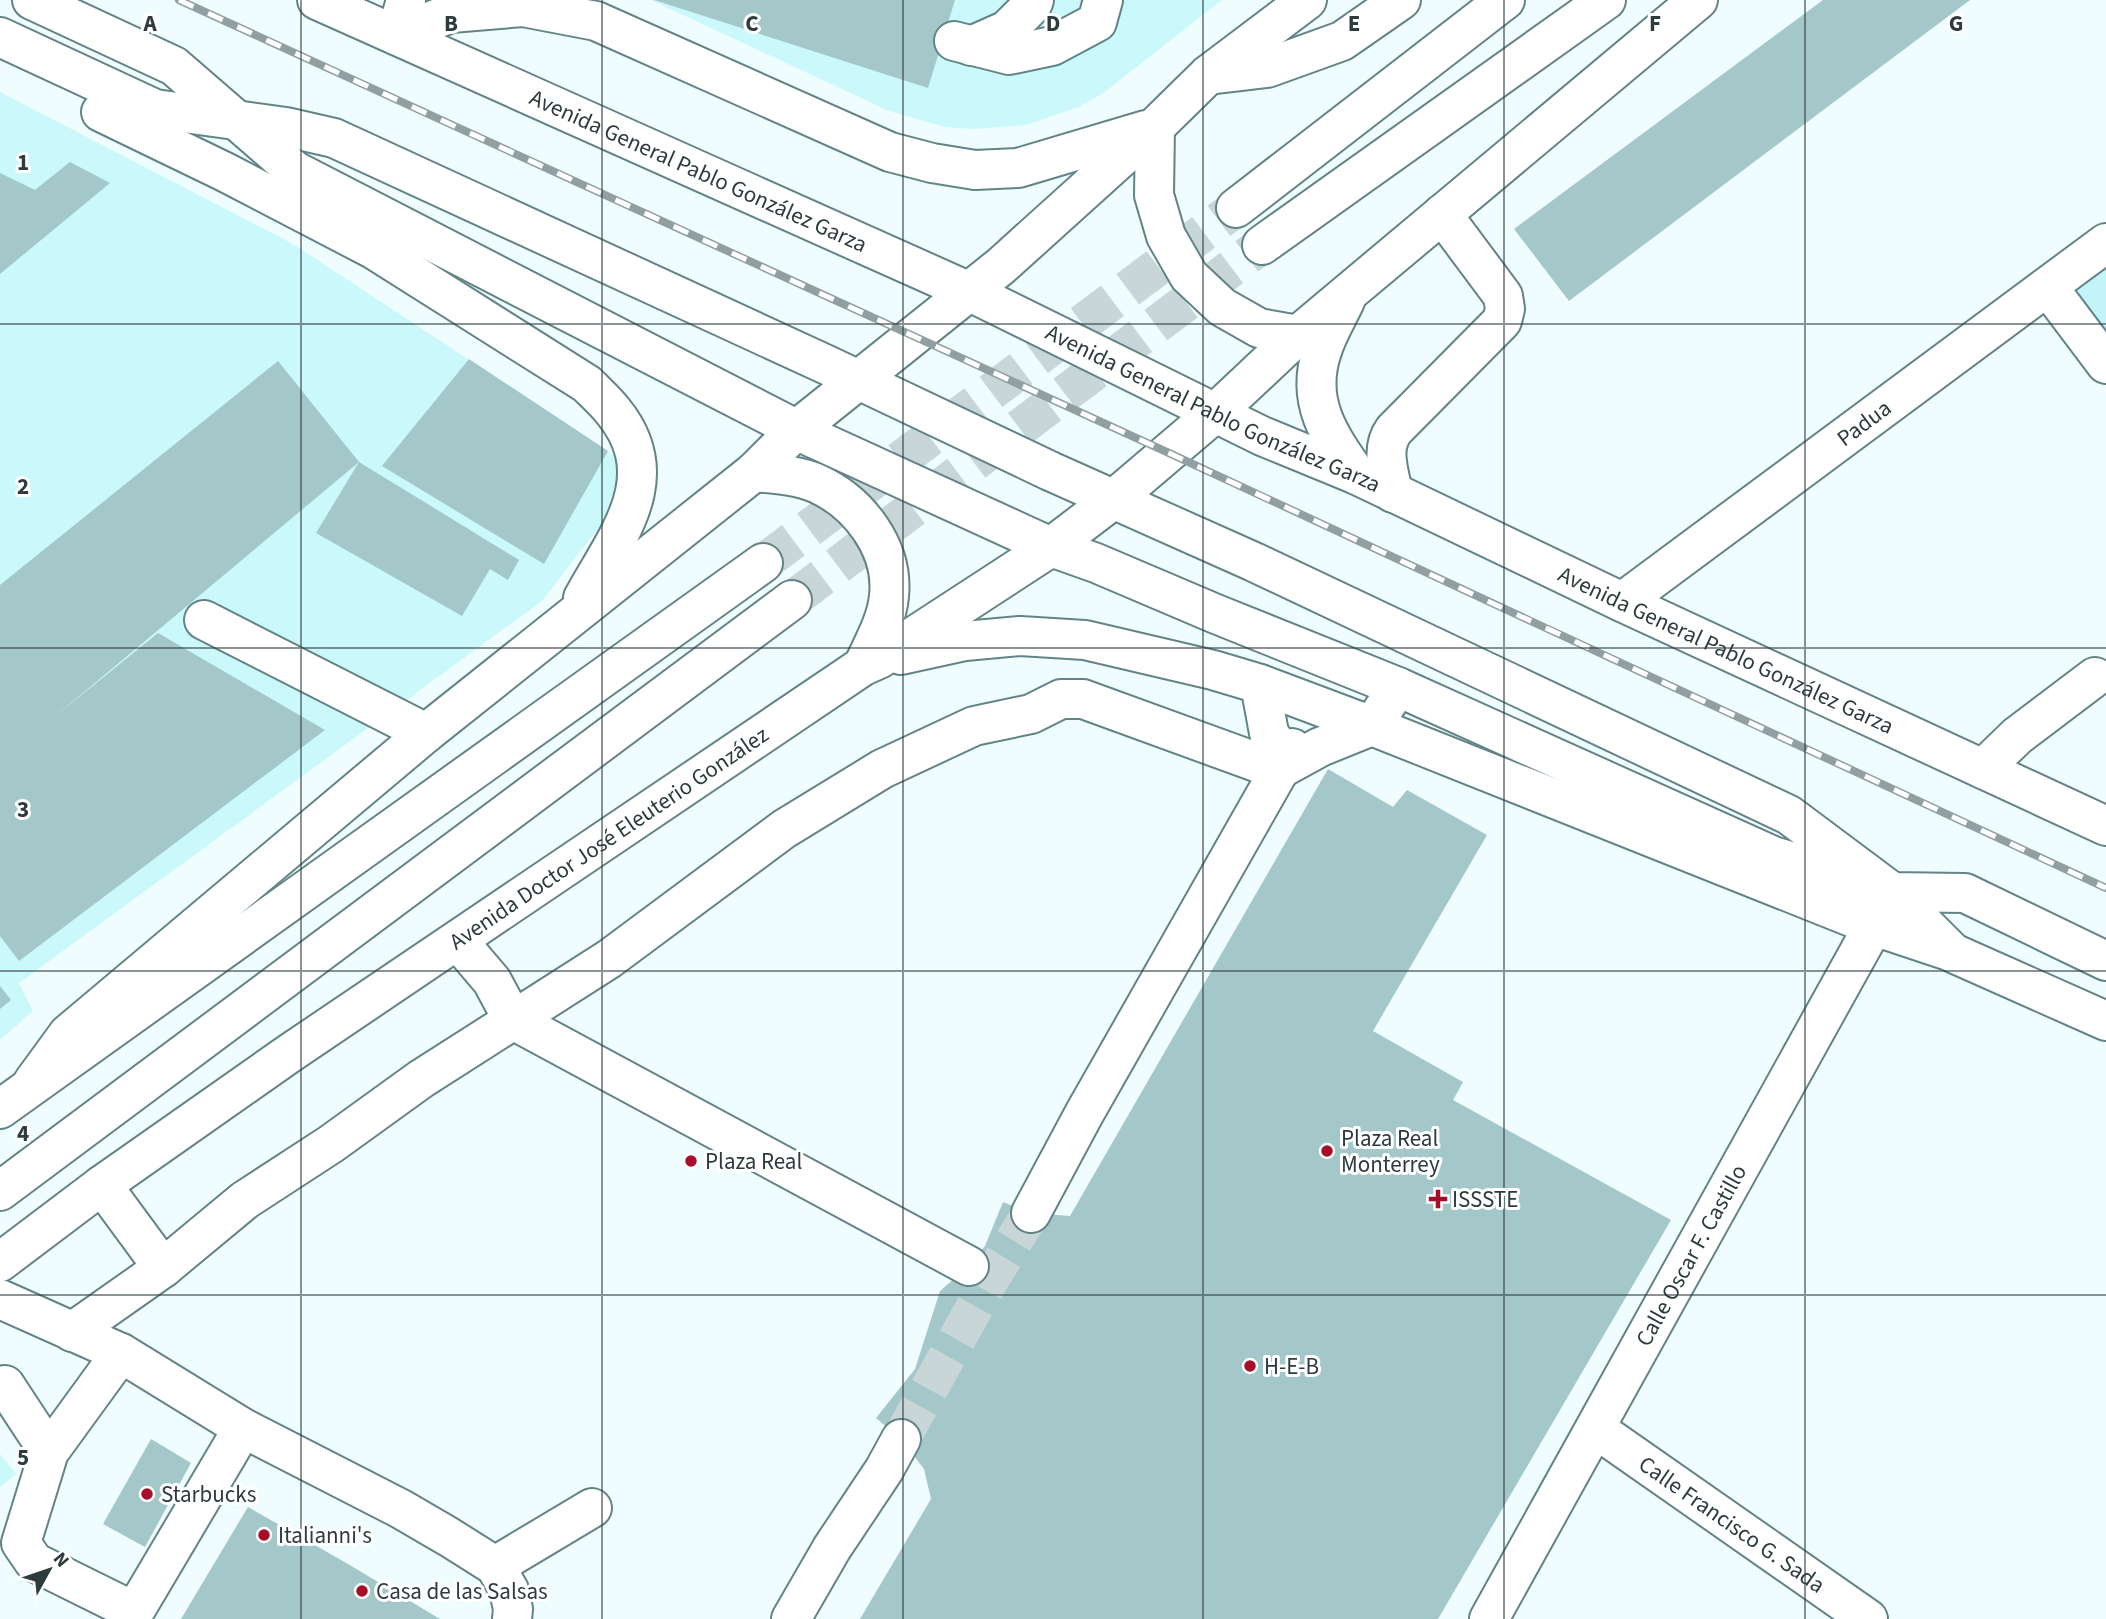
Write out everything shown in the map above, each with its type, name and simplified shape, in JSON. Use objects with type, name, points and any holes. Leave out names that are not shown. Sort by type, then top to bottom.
[{"type":"main road","points":[[32,0],[174,66],[295,171],[796,430],[1051,547],[1398,687],[1773,856],[1892,892],[1965,893],[2106,961]]},
{"type":"main road","points":[[1034,0],[1007,30],[962,43],[1009,55],[1052,46],[1097,22],[1103,0]]},
{"type":"main road","points":[[14,1098],[68,1034],[426,733],[754,471],[796,430],[970,292],[1208,75],[1307,0]]},
{"type":"main road","points":[[1208,75],[1267,68],[1342,41],[1401,0]]},
{"type":"main road","points":[[1236,208],[1505,0]]},
{"type":"main road","points":[[1262,245],[1606,0]]},
{"type":"main road","name":"Avenida Doctor José Eleuterio González","points":[[0,1262],[102,1185],[290,1053],[693,780],[1051,547],[1115,499],[1215,413],[1350,290],[1699,0]]},
{"type":"main road","name":"Avenida General Pablo González Garza","points":[[332,3],[401,18],[1262,436],[1357,475],[1622,603],[2106,826]]},
{"type":"main road","points":[[401,18],[523,7],[596,21],[890,152],[975,170],[1018,168],[1154,127]]},
{"type":"main road","points":[[0,37],[155,109],[286,127],[334,138],[858,379],[1049,471],[1254,562],[1789,815],[1892,892],[1953,953]]},
{"type":"main road","points":[[0,48],[59,92],[225,172],[373,249],[587,384],[614,412],[629,436],[637,460],[638,481],[632,507],[574,614]]},
{"type":"main road","points":[[1154,127],[1154,195],[1166,236],[1189,276],[1222,307],[1259,328],[1298,335]]},
{"type":"main road","points":[[1393,492],[1385,450],[1387,439],[1502,321],[1505,309],[1503,296],[1442,214]]},
{"type":"main road","name":"Padua","points":[[1622,603],[2106,243]]},
{"type":"main road","points":[[2048,287],[2106,364]]},
{"type":"main road","points":[[1350,290],[1321,351],[1316,383],[1317,400],[1327,431],[1357,475]]},
{"type":"main road","points":[[754,471],[816,483],[838,495],[860,514],[879,542],[887,566],[890,595],[871,663],[965,641],[1020,636],[1085,640],[1213,670],[1260,684],[1371,726],[1874,926],[1953,953],[2106,1021]]},
{"type":"main road","points":[[1031,1213],[1282,764],[1321,707],[1317,654],[1290,607],[1254,562]]},
{"type":"main road","points":[[14,1098],[763,564]]},
{"type":"main road","points":[[0,1191],[792,600]]},
{"type":"main road","points":[[204,620],[426,733]]},
{"type":"main road","points":[[1983,769],[2017,736],[2095,677]]},
{"type":"main road","points":[[1260,684],[1269,733],[1282,764]]},
{"type":"main road","points":[[72,1332],[163,1268],[245,1200],[526,1021],[784,829],[882,769],[974,726],[1031,714],[1061,699],[1083,699],[1282,764],[1371,726],[1398,687]]},
{"type":"main road","name":"Calle Oscar F. Castillo","points":[[1489,1619],[1597,1429],[1892,892]]},
{"type":"main road","points":[[469,934],[492,981],[526,1021],[969,1266]]},
{"type":"main road","points":[[102,1185],[163,1268]]},
{"type":"main road","points":[[0,1300],[121,1353],[243,1427],[401,1509],[495,1566],[509,1590],[512,1619]]},
{"type":"main road","points":[[121,1353],[49,1451],[21,1542],[34,1562],[132,1615],[243,1427]]},
{"type":"main road","points":[[5,1385],[49,1451]]},
{"type":"main road","name":"Calle Francisco G. Sada","points":[[1597,1429],[1868,1619]]},
{"type":"main road","points":[[791,1619],[901,1439]]},
{"type":"main road","points":[[495,1566],[592,1508]]},
{"type":"shaded area","points":[[651,0],[1222,0],[1102,94],[1078,107],[1027,125],[974,129],[945,127],[889,111]]},
{"type":"shaded area","points":[[0,92],[293,244],[623,461],[603,522],[542,601],[19,983],[33,1011],[0,1040]]},
{"type":"shaded area","points":[[2106,261],[2106,348],[2062,293]]},
{"type":"shaded area","points":[[0,1454],[16,1474],[0,1487]]},
{"type":"building","points":[[654,0],[955,0],[928,88]]},
{"type":"building","points":[[1823,0],[1970,0],[1569,301],[1514,229]]},
{"type":"building","points":[[70,162],[110,183],[0,274],[0,173],[35,190]]},
{"type":"building","points":[[469,359],[608,451],[544,564],[382,466]]},
{"type":"building","points":[[278,361],[359,462],[53,718],[158,633],[325,730],[19,961],[0,936],[0,585]]},
{"type":"building","points":[[359,462],[519,560],[508,580],[490,569],[462,616],[316,533]]},
{"type":"building","name":"Plaza Real Monterrey","points":[[1328,769],[1393,807],[1407,790],[1487,835],[1373,1031],[1463,1082],[1453,1100],[1671,1220],[1438,1619],[860,1619],[931,1499],[924,1469],[901,1439],[876,1418],[915,1369],[940,1291],[969,1266],[985,1246],[1003,1202],[1031,1213],[1070,1216]]},
{"type":"building","points":[[0,986],[11,1000],[0,1009]]},
{"type":"building","name":"Starbucks","points":[[151,1439],[191,1463],[145,1547],[103,1524]]},
{"type":"building","name":"Italianni's","points":[[248,1507],[348,1564],[440,1619],[181,1619]]},
{"type":"tunnel","points":[[763,563],[1236,208]]},
{"type":"tunnel","points":[[792,600],[1262,245]]},
{"type":"tunnel","points":[[901,1439],[991,1278],[1031,1213]]},
{"type":"railway","points":[[179,0],[1169,453],[2106,888]]},
{"type":"place","name":"Plaza Real Monterrey","points":[[1327,1151]]},
{"type":"place","name":"Plaza Real","points":[[691,1161]]},
{"type":"place","name":"ISSSTE","points":[[1438,1199]]},
{"type":"place","name":"H-E-B","points":[[1250,1366]]},
{"type":"place","name":"Starbucks","points":[[147,1494]]},
{"type":"place","name":"Italianni's","points":[[264,1535]]},
{"type":"place","name":"Casa de las Salsas","points":[[362,1591]]}]
